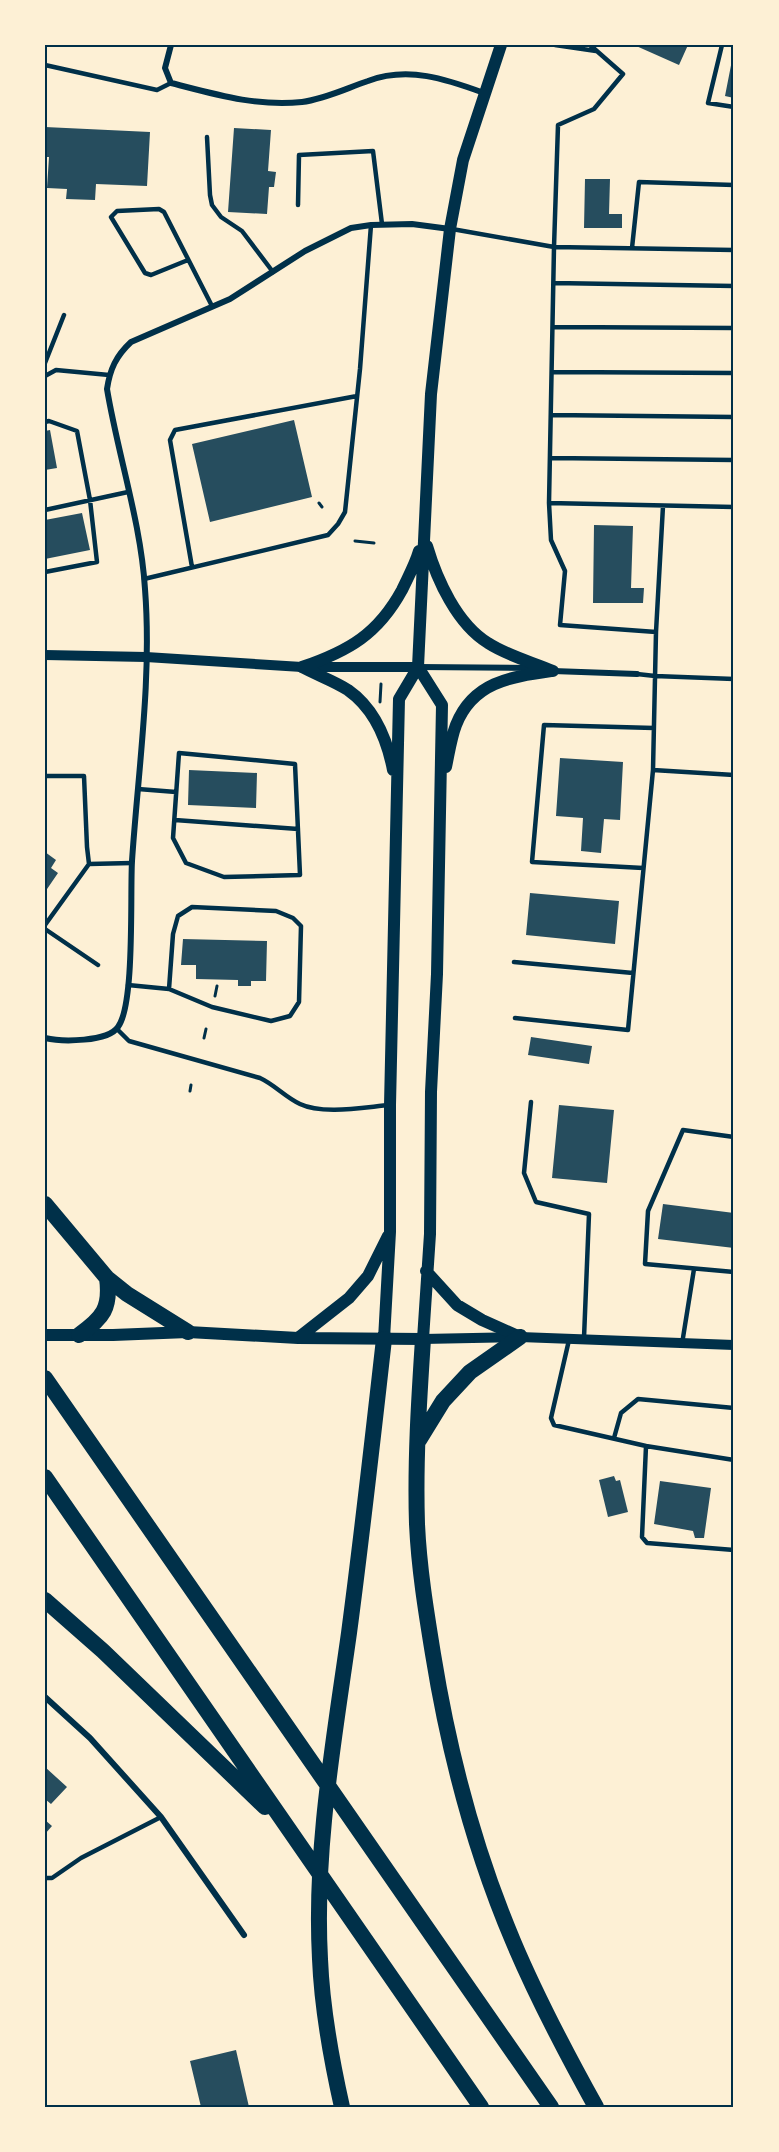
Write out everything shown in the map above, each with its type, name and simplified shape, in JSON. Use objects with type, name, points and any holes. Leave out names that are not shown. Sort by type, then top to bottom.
[{"type":"highway","points":[[45,1204],[107,1278],[127,1294],[188,1332]]},
{"type":"highway","points":[[79,1335],[100,1317],[110,1296],[107,1278]]},
{"type":"highway","points":[[417,1443],[443,1401],[470,1372],[520,1337]]},
{"type":"highway","points":[[342,2107],[325,2020],[320,1958],[319,1895],[327,1802],[384,1339]]},
{"type":"highway","points":[[423,1339],[417,1443],[417,1523],[421,1578],[442,1709],[455,1768],[481,1855],[513,1941],[537,1996],[596,2107]]},
{"type":"highway","points":[[45,1378],[551,2107]]},
{"type":"highway","points":[[45,1477],[481,2107]]},
{"type":"highway","points":[[45,1600],[103,1651],[292,1834]]},
{"type":"main road","points":[[384,1339],[390,1232],[390,1105],[399,699],[418,667],[431,393],[450,229],[463,160],[501,45]]},
{"type":"main road","points":[[302,667],[344,650],[379,624],[394,605],[417,560],[424,535]]},
{"type":"main road","points":[[424,535],[443,585],[471,629],[488,643],[553,671]]},
{"type":"main road","points":[[302,667],[347,690],[365,705],[385,737],[397,788]]},
{"type":"main road","points":[[45,1335],[188,1332],[298,1338],[423,1339],[430,1234],[430,1092],[437,974],[442,705],[418,667]]},
{"type":"main road","points":[[441,791],[455,726],[467,705],[477,694],[490,685],[507,679],[553,671]]},
{"type":"main road","points":[[298,1338],[349,1298],[368,1276],[390,1232]]},
{"type":"main road","points":[[426,1271],[457,1305],[482,1320],[520,1337]]},
{"type":"street","points":[[171,45],[165,68],[171,83],[227,98],[270,103],[304,102],[371,80],[401,73],[442,78],[484,93]]},
{"type":"street","points":[[45,1038],[66,1040],[106,1036],[117,1029],[125,1016],[132,863],[146,657],[144,579],[107,389],[113,363],[131,342],[230,299],[333,236],[351,228],[382,224],[412,224],[450,229]]},
{"type":"street","points":[[45,655],[146,657],[302,667],[528,668],[638,674]]},
{"type":"street","points":[[423,1339],[520,1337],[734,1345]]},
{"type":"street","points":[[45,1697],[90,1738],[161,1817],[244,1935]]},
{"type":"lane","points":[[555,45],[598,51]]},
{"type":"lane","points":[[590,45],[623,74],[594,109],[558,125],[549,503],[551,540],[565,571],[560,625],[656,632]]},
{"type":"lane","points":[[598,51],[601,45]]},
{"type":"lane","points":[[722,45],[708,103],[734,107]]},
{"type":"lane","points":[[45,64],[157,90],[171,83]]},
{"type":"lane","points":[[207,137],[212,205],[221,217],[242,231],[273,272]]},
{"type":"lane","points":[[298,205],[298,154],[374,151],[382,224]]},
{"type":"lane","points":[[632,248],[639,182],[734,185]]},
{"type":"lane","points":[[188,260],[151,275],[145,273],[111,217],[117,211],[159,209],[164,212],[212,306]]},
{"type":"lane","points":[[144,579],[328,535],[338,524],[345,512],[371,225]]},
{"type":"lane","points":[[450,229],[554,247],[734,250]]},
{"type":"lane","points":[[554,283],[734,286]]},
{"type":"lane","points":[[45,363],[64,315]]},
{"type":"lane","points":[[553,327],[734,328]]},
{"type":"lane","points":[[45,376],[56,370],[109,375]]},
{"type":"lane","points":[[552,372],[734,373]]},
{"type":"lane","points":[[192,567],[170,440],[175,430],[357,396]]},
{"type":"lane","points":[[551,415],[734,417]]},
{"type":"lane","points":[[45,422],[49,421],[77,431],[90,500],[98,562],[45,572]]},
{"type":"lane","points":[[550,458],[734,460]]},
{"type":"lane","points":[[45,510],[128,492]]},
{"type":"lane","points":[[549,503],[734,507]]},
{"type":"lane","points":[[516,1018],[628,1030],[652,770],[663,506]]},
{"type":"lane","points":[[638,674],[734,679]]},
{"type":"lane","points":[[643,868],[532,862],[544,725],[654,728]]},
{"type":"lane","points":[[179,753],[295,764],[300,876],[224,877],[186,863],[173,838],[176,792],[179,753]]},
{"type":"lane","points":[[652,770],[734,775]]},
{"type":"lane","points":[[45,776],[84,777],[89,864],[45,927],[98,965]]},
{"type":"lane","points":[[138,789],[176,792]]},
{"type":"lane","points":[[175,820],[298,829]]},
{"type":"lane","points":[[89,864],[132,863]]},
{"type":"lane","points":[[128,985],[169,989],[212,1007],[271,1021],[290,1016],[299,1002],[301,926],[293,918],[276,911],[192,907],[178,916],[173,934],[169,989]]},
{"type":"lane","points":[[514,962],[633,973]]},
{"type":"lane","points":[[117,1029],[129,1041],[260,1078],[302,1105],[325,1109],[390,1105]]},
{"type":"lane","points":[[531,1102],[524,1173],[536,1202],[589,1214],[583,1340]]},
{"type":"lane","points":[[734,1137],[683,1130],[648,1211],[645,1264],[734,1272]]},
{"type":"lane","points":[[682,1344],[694,1269]]},
{"type":"lane","points":[[569,1340],[551,1418],[554,1425],[646,1446],[734,1460]]},
{"type":"lane","points":[[615,1438],[621,1413],[638,1399],[734,1408]]},
{"type":"lane","points":[[646,1446],[642,1537],[647,1543],[734,1550]]},
{"type":"lane","points":[[45,1878],[52,1878],[81,1858],[161,1817]]},
{"type":"path","points":[[355,542],[374,543]]},
{"type":"path","points":[[378,704],[381,702],[381,684]]},
{"type":"path","points":[[215,996],[218,986]]},
{"type":"path","points":[[204,1038],[206,1029]]},
{"type":"path","points":[[190,1091],[191,1085]]},
{"type":"building","points":[[634,45],[688,45],[679,65]]},
{"type":"building","points":[[734,55],[734,98],[725,96]]},
{"type":"building","points":[[45,127],[150,132],[147,186],[96,184],[95,200],[66,199],[67,189],[47,188],[49,157],[45,157]]},
{"type":"building","points":[[234,128],[271,130],[268,171],[276,172],[274,187],[269,187],[267,214],[228,212]]},
{"type":"building","points":[[585,179],[610,179],[609,214],[622,214],[622,228],[584,228]]},
{"type":"building","points":[[294,420],[312,497],[210,522],[192,444]]},
{"type":"building","points":[[50,430],[57,468],[45,470],[45,431]]},
{"type":"building","points":[[82,513],[90,550],[45,559],[45,520]]},
{"type":"building","points":[[594,525],[633,526],[631,588],[644,588],[643,603],[593,603]]},
{"type":"building","points":[[560,758],[623,762],[620,820],[604,819],[601,853],[581,851],[583,818],[556,816]]},
{"type":"building","points":[[189,770],[257,773],[256,808],[188,805]]},
{"type":"building","points":[[45,852],[56,860],[51,868],[58,873],[45,892]]},
{"type":"building","points":[[530,893],[619,901],[615,944],[526,935]]},
{"type":"building","points":[[183,939],[267,941],[266,981],[251,981],[251,986],[238,986],[238,980],[196,979],[196,965],[181,965]]},
{"type":"building","points":[[531,1037],[592,1046],[589,1064],[528,1055]]},
{"type":"building","points":[[559,1105],[614,1110],[607,1183],[552,1178]]},
{"type":"building","points":[[663,1204],[734,1213],[734,1248],[658,1239]]},
{"type":"building","points":[[614,1476],[616,1481],[620,1480],[628,1512],[608,1517],[599,1480]]},
{"type":"building","points":[[660,1481],[711,1488],[704,1538],[695,1538],[693,1531],[654,1524]]},
{"type":"building","points":[[45,1767],[67,1787],[51,1804],[45,1799]]},
{"type":"building","points":[[45,1820],[52,1826],[45,1834]]},
{"type":"building","points":[[236,2050],[249,2107],[201,2107],[190,2061]]}]
